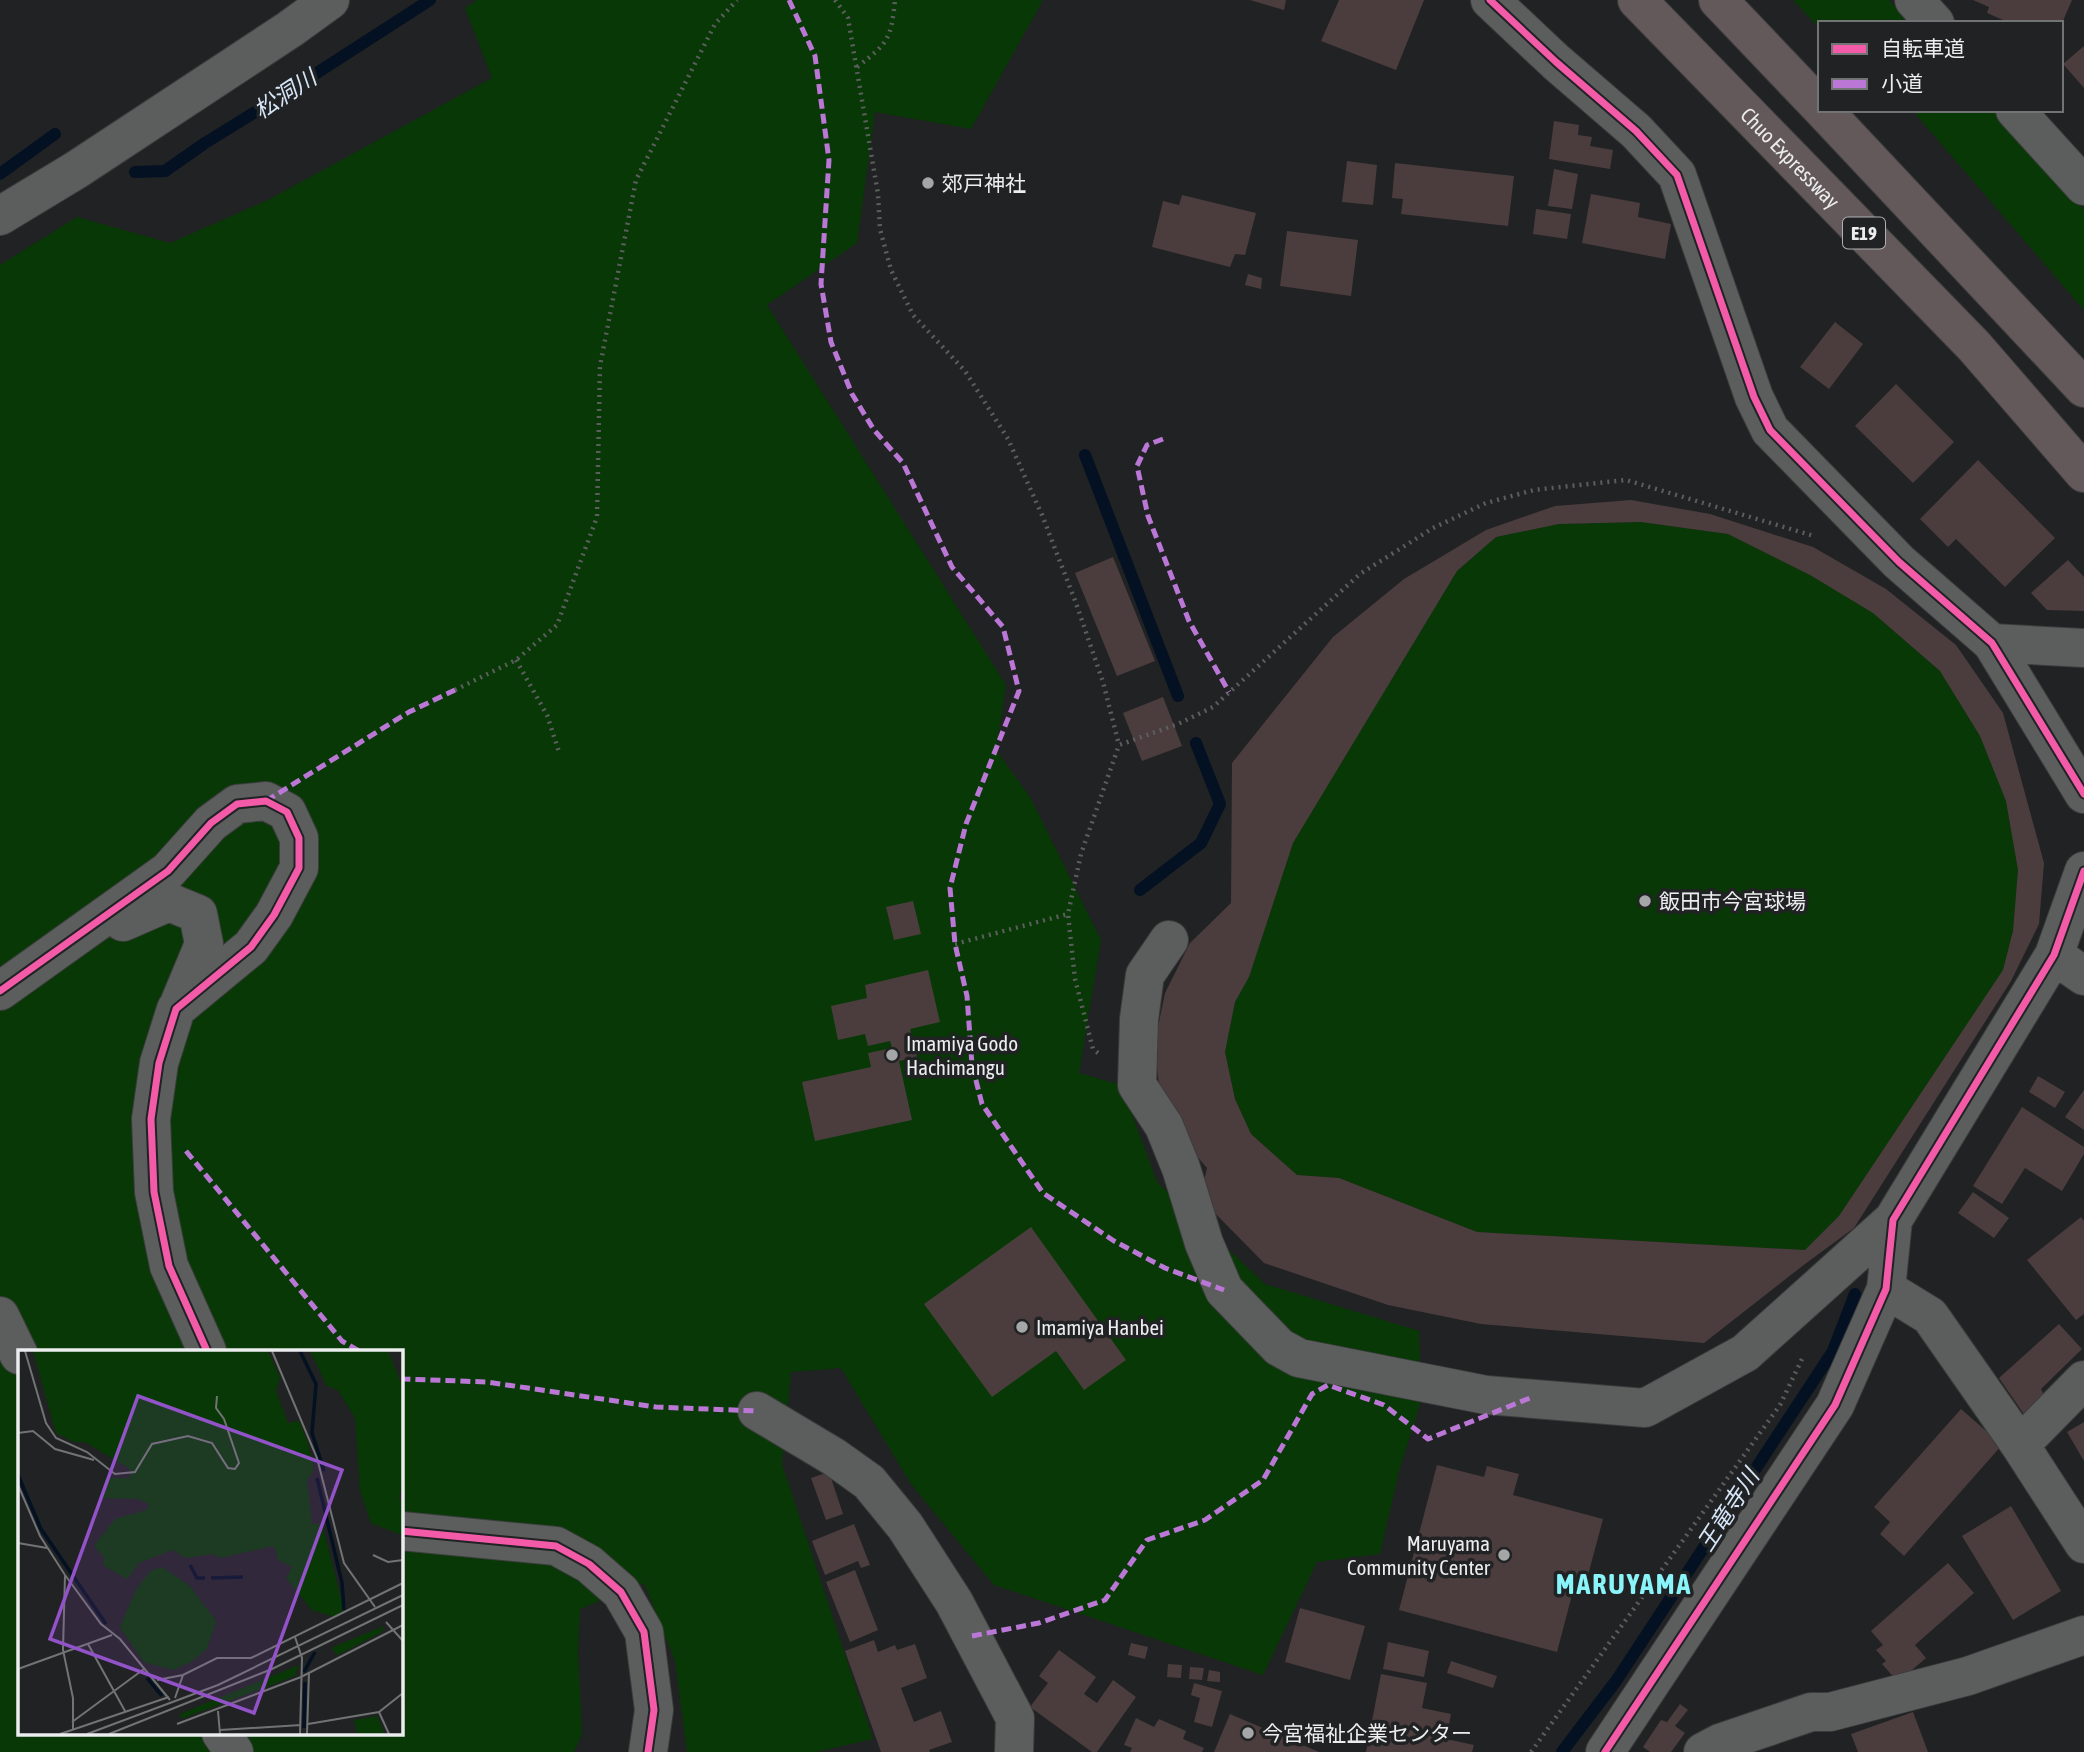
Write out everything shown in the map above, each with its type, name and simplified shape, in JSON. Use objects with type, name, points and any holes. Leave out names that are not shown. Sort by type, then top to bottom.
[{"type":"highway","name":"Chuo Expressway","points":[[1637,0],[1974,346],[2084,473]]},
{"type":"highway","name":"E19","points":[[1718,0],[1818,106]]},
{"type":"highway","name":"E19","points":[[1824,112],[2084,388]]},
{"type":"street","points":[[0,216],[76,170],[330,0]]},
{"type":"street","points":[[1490,0],[1636,131],[1677,175],[1754,397],[1770,430],[1899,562],[1992,643],[2084,794]]},
{"type":"street","points":[[1914,0],[1933,21]]},
{"type":"street","points":[[2017,112],[2084,186]]},
{"type":"street","points":[[1992,643],[2084,648]]},
{"type":"street","points":[[0,991],[168,871],[211,823],[237,804],[267,801],[287,812],[299,838],[299,868],[274,915],[251,947],[176,1009]]},
{"type":"street","points":[[1168,940],[1145,975],[1137,1085],[1164,1126],[1181,1168],[1204,1243],[1224,1290],[1279,1347],[1299,1359],[1486,1395],[1646,1408],[1745,1353],[1893,1220],[2069,965],[2084,871]]},
{"type":"street","points":[[52,955],[169,902],[198,914],[204,944],[176,1009],[159,1063],[150,1119],[153,1192],[169,1266],[207,1350]]},
{"type":"street","points":[[1605,1752],[1835,1405],[1886,1289],[1893,1220]]},
{"type":"street","points":[[1886,1289],[1930,1316],[2020,1445],[2084,1544]]},
{"type":"street","points":[[0,1316],[18,1353]]},
{"type":"street","points":[[2020,1445],[2084,1380]]},
{"type":"street","points":[[757,1411],[834,1457],[869,1482],[905,1526],[954,1602],[1015,1718],[1014,1752]]},
{"type":"street","points":[[402,1531],[556,1546],[590,1564],[621,1592],[644,1632],[654,1710],[648,1752]]},
{"type":"street","points":[[1703,1752],[1720,1743],[1811,1713],[1830,1712],[1968,1676],[2084,1635]]},
{"type":"street","points":[[222,1734],[234,1752]]},
{"type":"path","points":[[455,690],[516,660],[557,625],[597,517],[600,366],[636,180],[715,24],[737,0]]},
{"type":"path","points":[[835,0],[848,18],[878,194],[880,229],[891,270],[913,315],[965,372],[1008,439],[1042,515],[1103,682],[1119,745],[1081,854],[1068,914],[1075,979],[1093,1049],[1137,1085]]},
{"type":"path","points":[[857,66],[883,47],[893,25],[895,0]]},
{"type":"path","points":[[1119,745],[1178,724],[1213,707],[1360,573],[1433,528],[1486,503],[1534,490],[1626,480],[1821,538]]},
{"type":"path","points":[[516,660],[547,715],[559,752]]},
{"type":"path","points":[[955,944],[1068,914]]},
{"type":"path","points":[[1531,1752],[1780,1405],[1803,1356]]},
{"type":"green space","points":[[477,0],[1043,0],[971,129],[875,112],[857,243],[767,305],[1006,685],[996,750],[1030,797],[1101,940],[1079,1073],[1121,1085],[1157,1182],[1265,1284],[1419,1331],[1421,1401],[1399,1471],[1380,1554],[1317,1562],[1263,1675],[994,1585],[911,1484],[841,1368],[791,1372],[782,1464],[873,1739],[816,1752],[687,1752],[675,1661],[644,1583],[580,1609],[578,1652],[582,1734],[574,1752],[0,1752],[0,265],[77,217],[170,243],[268,200],[492,78],[465,8]]},
{"type":"green space","points":[[1793,0],[1889,0],[1908,21],[1818,21],[1818,27]]},
{"type":"green space","points":[[1914,112],[1994,112],[2084,210],[2084,310]]},
{"type":"green space","name":"飯田市今宮球場","points":[[1641,522],[1728,534],[1810,575],[1873,613],[1940,671],[1980,736],[2006,801],[2018,870],[2013,931],[2003,970],[1839,1216],[1805,1250],[1477,1232],[1339,1178],[1297,1175],[1251,1134],[1235,1099],[1225,1052],[1235,1002],[1249,977],[1293,843],[1457,571],[1496,537],[1559,524]]},
{"type":"building","points":[[1250,0],[1286,0],[1284,10]]},
{"type":"building","points":[[1339,0],[1424,0],[1396,70],[1321,41]]},
{"type":"building","points":[[1973,0],[2072,0],[2063,21],[2005,21],[1987,13],[1989,7]]},
{"type":"building","points":[[2084,46],[2084,88],[2063,64]]},
{"type":"building","points":[[1554,121],[1579,125],[1578,135],[1592,137],[1590,146],[1613,150],[1610,169],[1549,159]]},
{"type":"building","points":[[1347,161],[1377,165],[1373,205],[1342,202]]},
{"type":"building","points":[[1395,163],[1514,176],[1508,226],[1401,214],[1403,199],[1392,198]]},
{"type":"building","points":[[1554,169],[1578,174],[1572,209],[1548,206]]},
{"type":"building","points":[[1591,194],[1640,203],[1638,217],[1671,224],[1665,259],[1582,243]]},
{"type":"building","points":[[1182,195],[1256,213],[1245,255],[1235,254],[1230,267],[1152,247],[1163,201],[1179,205]]},
{"type":"building","points":[[1536,209],[1571,214],[1567,239],[1533,234]]},
{"type":"building","points":[[1287,231],[1358,240],[1351,296],[1280,286]]},
{"type":"building","points":[[1248,274],[1262,278],[1261,289],[1245,285]]},
{"type":"building","points":[[1835,322],[1863,344],[1829,389],[1800,367]]},
{"type":"building","points":[[1896,384],[1954,442],[1913,483],[1855,426]]},
{"type":"building","points":[[1978,460],[2055,538],[2005,587],[1956,539],[1948,547],[1920,519]]},
{"type":"building","points":[[1631,500],[1710,514],[1813,547],[1886,589],[1956,645],[2003,713],[2044,863],[2039,924],[2011,981],[1854,1228],[1704,1343],[1481,1324],[1388,1305],[1264,1263],[1200,1198],[1207,1168],[1177,1133],[1161,1099],[1154,1046],[1165,993],[1190,943],[1231,903],[1232,763],[1333,637],[1404,579],[1486,530],[1555,506]],"holes":[[[1641,522],[1728,534],[1810,575],[1873,613],[1940,671],[1980,736],[2006,801],[2018,870],[2013,931],[2003,970],[1839,1216],[1805,1250],[1477,1232],[1339,1178],[1297,1175],[1251,1134],[1235,1099],[1225,1052],[1235,1002],[1249,977],[1293,843],[1457,571],[1496,537],[1559,524]]]},
{"type":"building","points":[[1113,557],[1155,661],[1117,676],[1075,573]]},
{"type":"building","points":[[2068,560],[2084,577],[2084,611],[2047,610],[2031,593]]},
{"type":"building","points":[[1163,697],[1182,746],[1142,761],[1123,713]]},
{"type":"building","points":[[913,901],[921,934],[894,940],[886,907]]},
{"type":"building","name":"Imamiya Godo Hachimangu","points":[[928,970],[940,1022],[910,1029],[917,1057],[899,1061],[912,1120],[815,1141],[802,1082],[871,1067],[868,1053],[892,1048],[890,1041],[868,1046],[865,1034],[838,1040],[831,1006],[867,998],[865,985]]},
{"type":"building","points":[[2038,1076],[2065,1092],[2055,1108],[2029,1092]]},
{"type":"building","points":[[2084,1090],[2084,1130],[2065,1117]]},
{"type":"building","points":[[2022,1107],[2084,1147],[2084,1154],[2062,1191],[2025,1168],[2002,1204],[1973,1186]]},
{"type":"building","points":[[1973,1192],[2009,1218],[1994,1238],[1958,1213]]},
{"type":"building","points":[[2081,1217],[2084,1221],[2084,1314],[2076,1320],[2027,1260]]},
{"type":"building","name":"Imamiya Hanbei","points":[[1031,1227],[1126,1360],[1084,1390],[1056,1351],[992,1397],[924,1304]]},
{"type":"building","points":[[2059,1324],[2082,1349],[2041,1389],[2049,1406],[2030,1423],[1999,1378]]},
{"type":"building","points":[[1961,1409],[2002,1445],[1904,1556],[1880,1534],[1890,1522],[1874,1507]]},
{"type":"building","points":[[2084,1422],[2084,1461],[2067,1432]]},
{"type":"building","name":"Maruyama Community Center","points":[[1437,1465],[1484,1477],[1487,1466],[1519,1474],[1513,1495],[1603,1519],[1583,1594],[1573,1591],[1557,1652],[1399,1610]]},
{"type":"building","points":[[829,1472],[843,1514],[826,1520],[811,1478]]},
{"type":"building","points":[[2011,1506],[2061,1591],[2013,1620],[1962,1536]]},
{"type":"building","points":[[854,1524],[870,1565],[861,1568],[858,1561],[825,1575],[812,1541]]},
{"type":"building","points":[[1948,1563],[1974,1593],[1915,1645],[1926,1658],[1898,1682],[1882,1664],[1886,1661],[1876,1650],[1883,1645],[1871,1631]]},
{"type":"building","points":[[855,1570],[878,1630],[850,1642],[826,1582]]},
{"type":"building","points":[[1300,1608],[1365,1626],[1350,1680],[1285,1662]]},
{"type":"building","points":[[874,1640],[878,1652],[895,1645],[897,1650],[915,1644],[927,1678],[901,1688],[914,1722],[941,1711],[952,1742],[929,1750],[930,1752],[881,1752],[845,1651]]},
{"type":"building","points":[[1388,1642],[1429,1651],[1424,1677],[1383,1669]]},
{"type":"building","points":[[1131,1643],[1148,1647],[1145,1659],[1128,1655]]},
{"type":"building","points":[[1059,1650],[1096,1677],[1084,1694],[1097,1703],[1113,1680],[1136,1697],[1097,1752],[1092,1752],[1030,1707],[1048,1683],[1039,1676]]},
{"type":"building","points":[[1451,1661],[1497,1676],[1493,1688],[1447,1673]]},
{"type":"building","points":[[1168,1664],[1182,1665],[1181,1678],[1167,1677]]},
{"type":"building","points":[[1190,1667],[1204,1668],[1202,1680],[1189,1679]]},
{"type":"building","points":[[1209,1670],[1220,1672],[1220,1682],[1207,1681]]},
{"type":"building","points":[[1381,1674],[1427,1683],[1422,1708],[1451,1714],[1446,1739],[1474,1745],[1472,1752],[1366,1752]]},
{"type":"building","points":[[1194,1683],[1222,1691],[1212,1727],[1194,1722],[1200,1698],[1191,1695]]},
{"type":"building","points":[[1680,1704],[1688,1710],[1675,1726],[1685,1733],[1671,1752],[1650,1752],[1643,1747],[1661,1720],[1667,1722]]},
{"type":"building","points":[[1913,1712],[1928,1752],[1858,1752],[1851,1734]]},
{"type":"building","name":"今宮福祉企業センター","points":[[1230,1714],[1319,1752],[1214,1752]]},
{"type":"building","points":[[1136,1718],[1154,1727],[1159,1719],[1186,1731],[1183,1739],[1204,1748],[1202,1752],[1130,1752],[1132,1748],[1124,1745]]},
{"type":"waterway","name":"松洞川","points":[[135,172],[165,171],[430,0]]},
{"type":"waterway","name":"松洞川","points":[[0,174],[55,134]]},
{"type":"waterway","points":[[1085,455],[1178,696]]},
{"type":"waterway","points":[[1140,890],[1201,843],[1220,804],[1196,743]]},
{"type":"waterway","name":"王竜寺川","points":[[1562,1752],[1616,1681],[1833,1351],[1855,1294]]},
{"type":"marked path","points":[[789,0],[815,56],[829,160],[821,284],[831,342],[852,394],[874,430],[903,463],[952,567],[1003,627],[1019,691],[966,824],[950,888],[955,944],[967,996],[972,1065],[982,1104],[1043,1193],[1114,1241],[1165,1268],[1224,1290]]},
{"type":"marked path","points":[[1163,439],[1147,445],[1137,466],[1148,516],[1189,621],[1229,692]]},
{"type":"marked path","points":[[266,801],[409,712],[455,690]]},
{"type":"marked path","points":[[186,1151],[342,1341],[357,1350]]},
{"type":"marked path","points":[[402,1378],[487,1382],[656,1407],[757,1411]]},
{"type":"marked path","points":[[972,1636],[1039,1623],[1105,1600],[1147,1540],[1205,1520],[1263,1480],[1312,1394],[1328,1385],[1384,1405],[1428,1439],[1530,1398]]},
{"type":"cycle path","points":[[1490,0],[1636,131],[1677,175],[1754,397],[1770,430],[1899,562],[1992,643],[2084,794]]},
{"type":"cycle path","points":[[0,991],[168,871],[211,823],[237,804],[266,801],[287,812],[299,838],[299,868],[274,915],[251,947],[176,1009],[159,1063],[151,1119],[154,1192],[169,1266],[207,1350]]},
{"type":"cycle path","points":[[1605,1752],[1835,1405],[1886,1289],[1893,1220],[2054,955],[2084,871]]},
{"type":"cycle path","points":[[402,1531],[556,1546],[589,1564],[621,1592],[644,1632],[654,1710],[648,1752]]},
{"type":"place","name":"郊戸神社","points":[[928,183]]},
{"type":"place","name":"飯田市今宮球場","points":[[1645,901]]},
{"type":"place","name":"Imamiya Godo Hachimangu","points":[[892,1055]]},
{"type":"place","name":"Imamiya Hanbei","points":[[1022,1327]]},
{"type":"place","name":"Maruyama Community Center","points":[[1504,1555]]},
{"type":"place","name":"今宮福祉企業センター","points":[[1248,1733]]},
{"type":"district","name":"MARUYAMA","points":[[1624,1584]]}]
